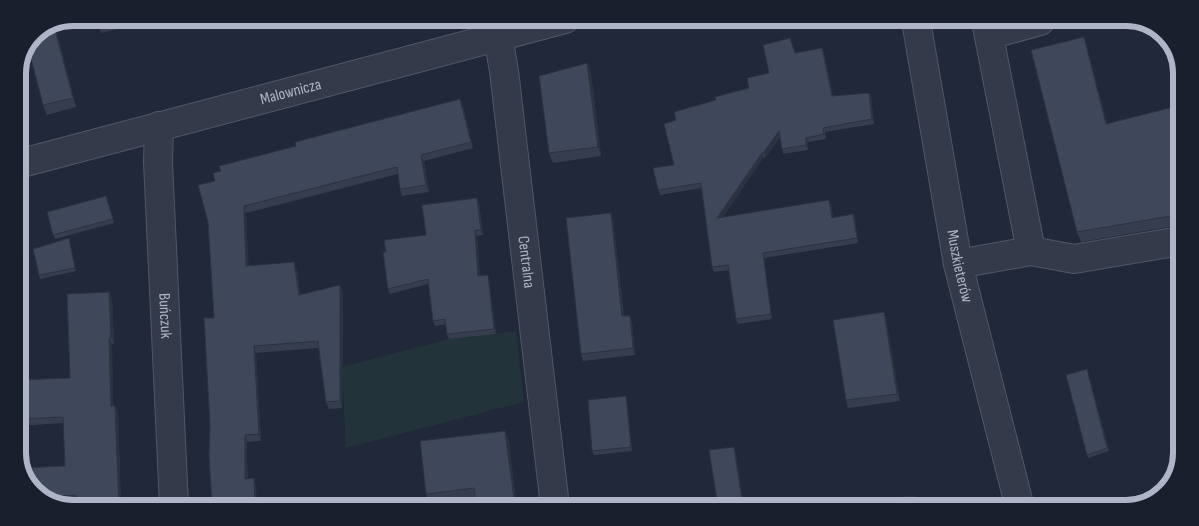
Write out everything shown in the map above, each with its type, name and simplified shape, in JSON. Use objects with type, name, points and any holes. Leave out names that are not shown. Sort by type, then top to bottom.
[{"type":"street","name":"Malownicza","points":[[26,162],[159,126],[496,28],[511,26]]},
{"type":"street","name":"Muszkieterów","points":[[917,26],[958,264],[1018,500]]},
{"type":"street","points":[[1003,26],[988,28],[1031,251]]},
{"type":"street","name":"Centralna","points":[[496,28],[504,71],[555,500]]},
{"type":"street","name":"Buńczuk","points":[[159,126],[159,172],[174,500]]},
{"type":"street","points":[[958,264],[1031,251],[1074,259],[1173,241]]},
{"type":"shaded area","points":[[516,331],[524,402],[346,448],[342,367],[449,339]]},
{"type":"building","points":[[55,30],[73,98],[43,105],[30,55],[42,38]]},
{"type":"building","points":[[1084,37],[1106,124],[1173,107],[1173,216],[1077,232],[1031,50]]},
{"type":"building","points":[[790,38],[795,53],[822,48],[832,96],[869,93],[872,119],[823,128],[824,134],[806,138],[806,145],[782,149],[779,131],[717,218],[829,200],[832,218],[853,214],[857,238],[763,253],[771,314],[736,319],[728,265],[712,267],[701,183],[658,190],[653,168],[674,165],[664,124],[676,120],[674,112],[716,100],[715,97],[749,88],[747,78],[769,73],[763,45]]},
{"type":"building","points":[[587,63],[598,147],[549,153],[539,76]]},
{"type":"building","points":[[460,99],[471,142],[421,155],[426,185],[400,189],[397,167],[244,206],[246,266],[294,262],[299,295],[340,285],[340,401],[326,402],[318,341],[254,346],[259,434],[245,435],[245,479],[254,478],[255,500],[212,500],[204,318],[214,318],[208,222],[198,185],[215,181],[213,173],[221,171],[219,166],[296,146],[295,142]]},
{"type":"building","points":[[106,196],[113,219],[53,235],[47,212]]},
{"type":"building","points":[[477,198],[481,230],[475,230],[478,276],[488,275],[494,329],[447,334],[445,319],[433,321],[428,279],[388,289],[383,252],[386,252],[384,240],[426,235],[422,205]]},
{"type":"building","points":[[611,213],[622,316],[630,316],[633,348],[581,354],[566,218]]},
{"type":"building","points":[[69,238],[75,268],[39,275],[33,249]]},
{"type":"building","points":[[109,292],[111,406],[115,406],[119,500],[76,500],[76,495],[55,496],[40,486],[29,468],[65,466],[63,417],[26,419],[26,380],[70,378],[67,294]]},
{"type":"building","points":[[884,312],[897,394],[846,400],[833,320]]},
{"type":"building","points":[[1087,369],[1107,448],[1087,455],[1066,375]]},
{"type":"building","points":[[626,396],[631,447],[592,451],[588,400]]},
{"type":"building","points":[[505,431],[514,500],[475,500],[474,488],[426,494],[420,441]]},
{"type":"building","points":[[734,447],[742,500],[717,500],[709,450]]},
{"type":"building","points":[[914,496],[915,500],[879,500]]}]
